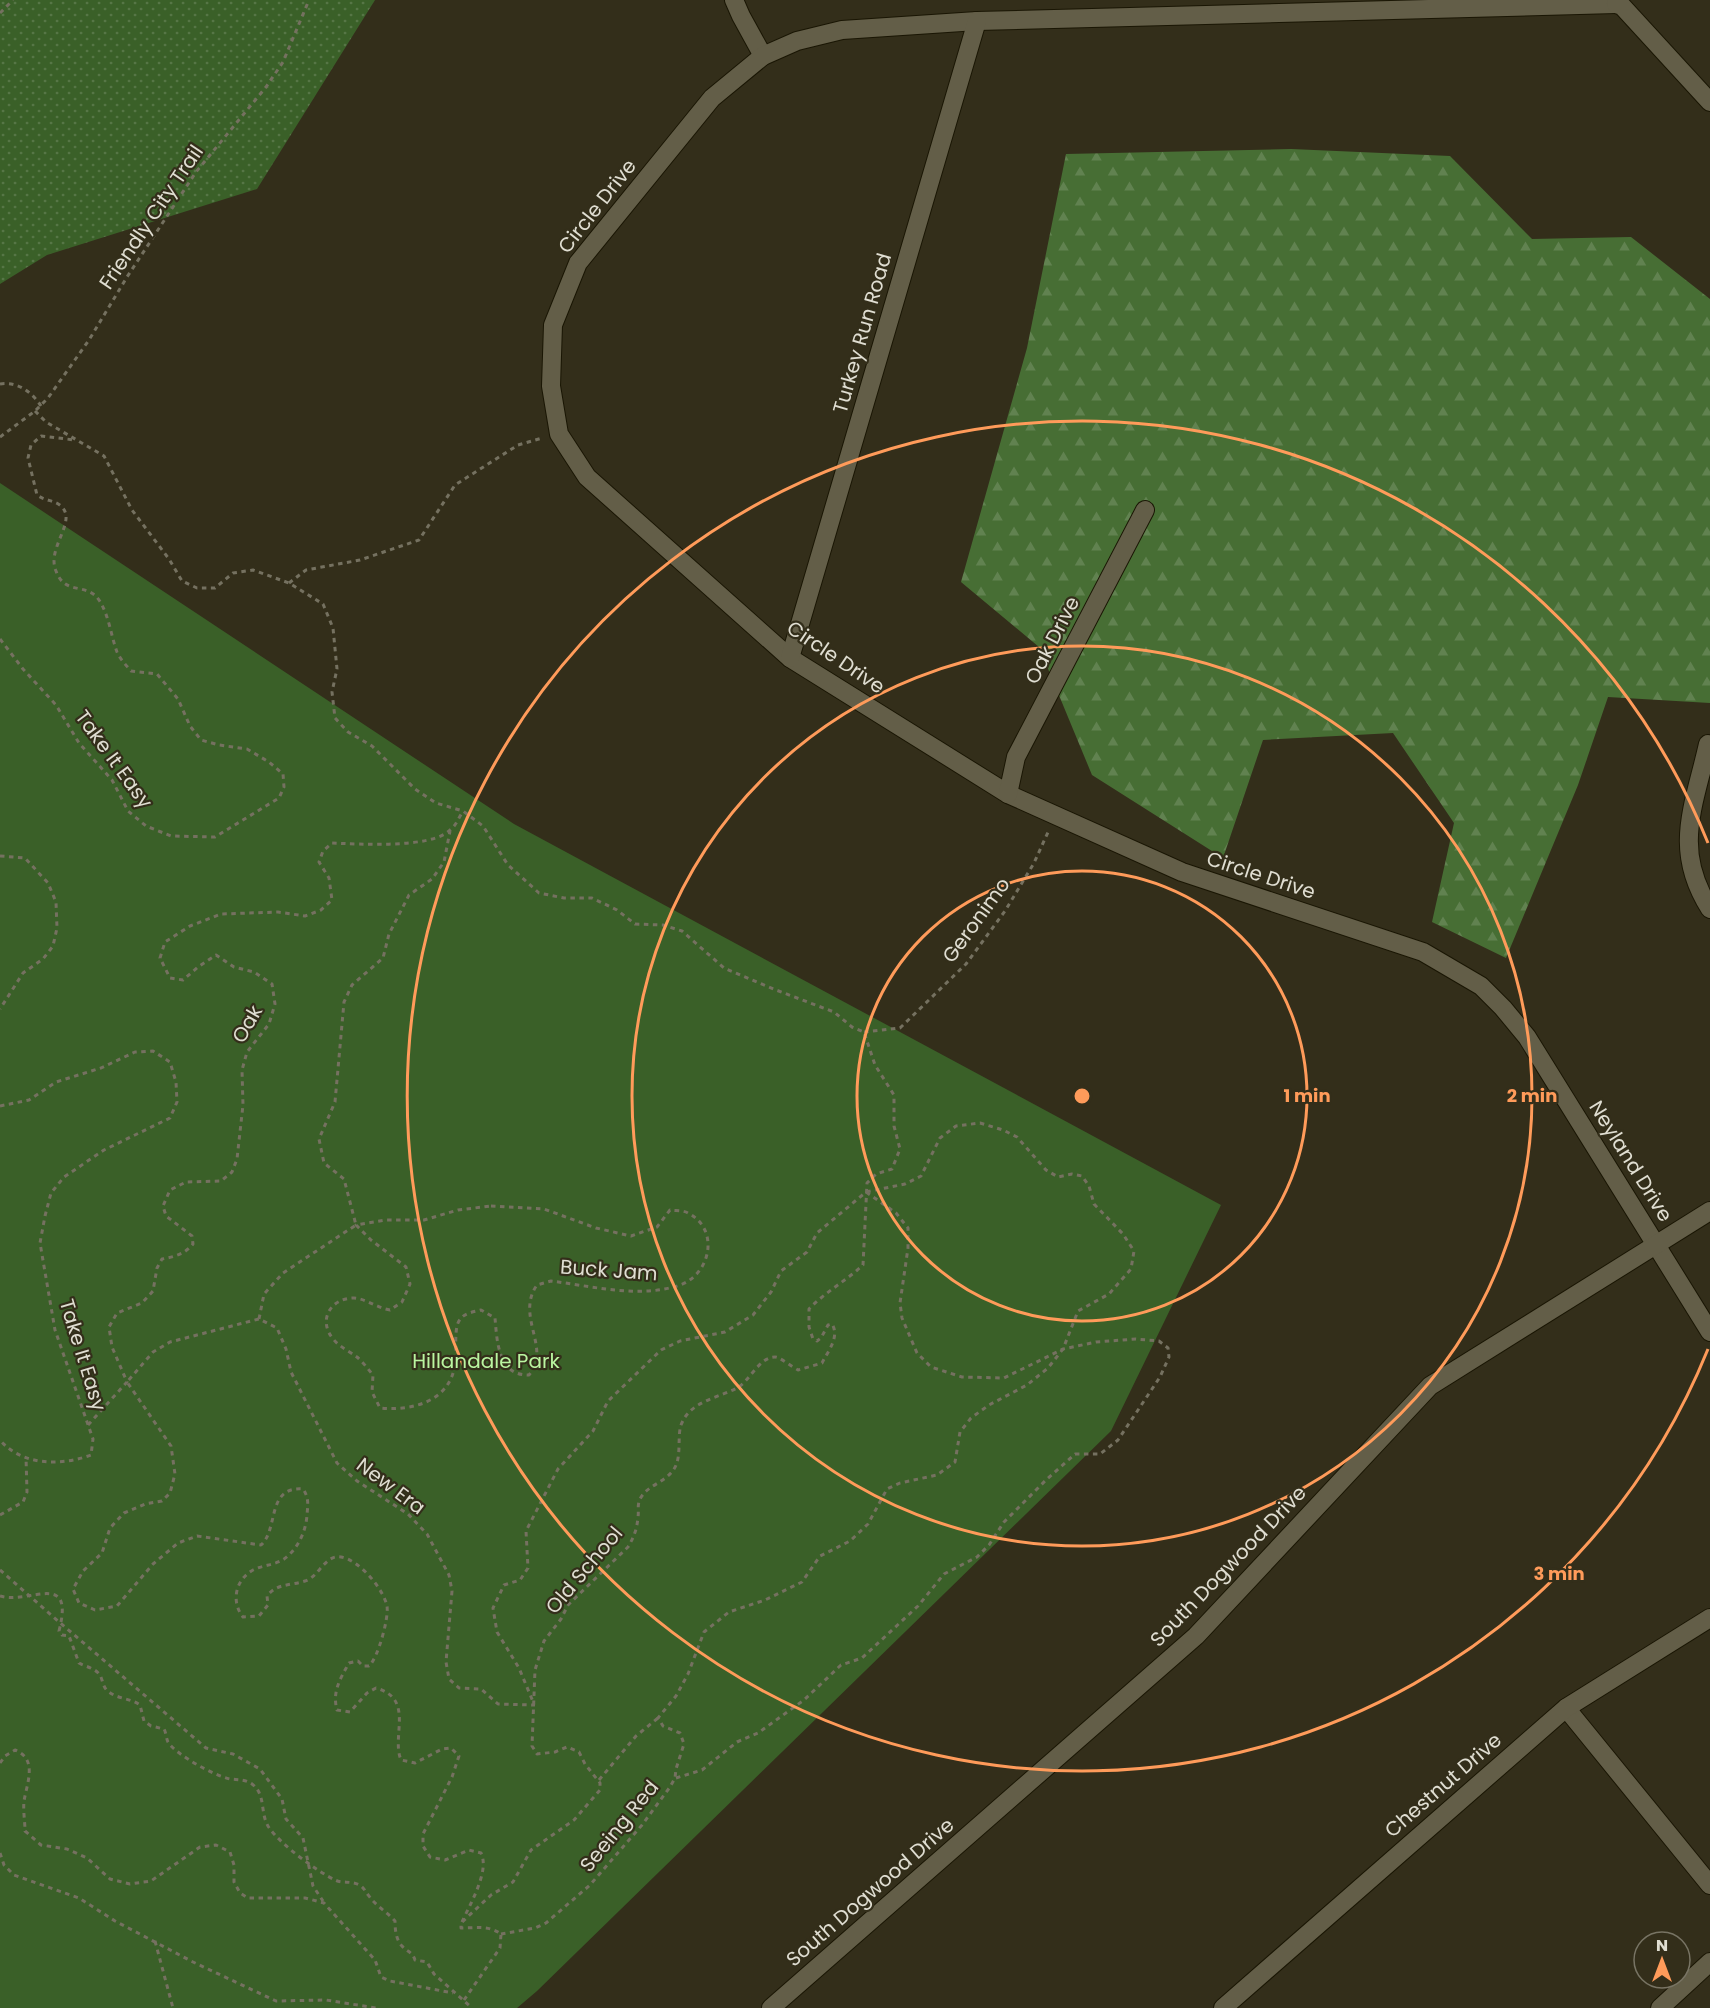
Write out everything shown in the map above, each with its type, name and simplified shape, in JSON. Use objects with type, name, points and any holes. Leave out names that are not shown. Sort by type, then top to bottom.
[{"type":"street","points":[[734,0],[764,56]]},
{"type":"street","points":[[1617,2],[1710,102]]},
{"type":"street","name":"Circle Drive","points":[[1486,991],[1423,952],[1182,872],[1008,794],[790,658],[587,477],[559,434],[551,386],[553,325],[578,263],[712,98],[764,56],[797,41],[842,30],[977,21],[1617,2]]},
{"type":"street","name":"Turkey Run Road","points":[[790,658],[977,21]]},
{"type":"street","name":"Oak Drive","points":[[1008,794],[1017,757],[1145,510]]},
{"type":"street","points":[[1708,744],[1688,833],[1694,878],[1710,909]]},
{"type":"street","name":"Neyland Drive","points":[[1486,991],[1527,1037],[1710,1332]]},
{"type":"street","name":"South Dogwood Drive","points":[[771,2008],[1196,1636],[1430,1386],[1710,1211]]},
{"type":"street","name":"Chestnut Drive","points":[[1223,2008],[1566,1708],[1710,1618]]},
{"type":"street","points":[[1566,1708],[1710,1885]]},
{"type":"street","points":[[1660,2008],[1710,1962]]},
{"type":"path","points":[[0,12],[13,0]]},
{"type":"path","name":"Friendly City Trail","points":[[0,437],[35,411],[48,398],[89,340],[196,172],[266,87],[283,62],[309,0]]},
{"type":"path","points":[[0,384],[15,384],[30,393],[41,406]]},
{"type":"path","points":[[35,411],[45,422],[104,456],[132,510],[169,559],[182,581],[197,588],[215,588],[233,573],[253,570],[289,583],[323,604],[333,628],[337,669],[332,692],[335,718],[348,732],[372,746],[415,789],[435,803],[463,811],[483,826],[508,865],[539,893],[564,898],[592,898],[617,910],[635,924],[663,925],[682,931],[724,968],[834,1012],[852,1027],[864,1032],[875,1065],[894,1095],[894,1126],[900,1149],[892,1169],[876,1174],[867,1183],[866,1192]]},
{"type":"path","points":[[289,583],[306,570],[360,560],[419,540],[455,486],[490,461],[518,445],[559,434]]},
{"type":"path","name":"Take It Easy","points":[[0,639],[23,669],[56,705],[79,743],[112,780],[128,811],[146,826],[171,836],[215,837],[279,798],[284,787],[283,774],[269,762],[247,749],[219,746],[201,740],[190,726],[178,699],[157,674],[131,671],[118,655],[99,600],[90,591],[70,587],[60,580],[54,568],[54,550],[67,521],[65,509],[56,502],[42,499],[37,495],[28,458],[31,445],[41,436],[77,441]]},
{"type":"path","points":[[88,1425],[153,1352],[170,1342],[259,1319],[264,1294],[283,1273],[356,1224],[344,1179],[324,1163],[319,1139],[335,1102],[344,1002],[352,986],[382,958],[389,934],[409,895],[432,879],[444,862],[450,831],[463,811]]},
{"type":"path","name":"Geronimo","points":[[864,1032],[900,1028],[966,964],[1023,882],[1055,815]]},
{"type":"path","name":"Oak","points":[[127,1382],[112,1347],[109,1327],[117,1313],[142,1303],[153,1291],[157,1268],[162,1259],[174,1257],[193,1245],[192,1236],[166,1216],[163,1206],[170,1190],[186,1182],[221,1180],[232,1172],[237,1159],[243,1105],[242,1070],[247,1052],[269,1024],[275,1005],[272,984],[254,972],[234,967],[216,956],[183,980],[170,978],[160,958],[165,942],[190,926],[221,914],[278,912],[305,916],[321,910],[332,900],[329,878],[319,862],[323,851],[332,843],[391,845],[431,840],[450,831]]},
{"type":"path","points":[[0,856],[25,858],[48,883],[56,902],[57,928],[53,946],[43,959],[23,973],[0,1009]]},
{"type":"path","name":"Take It Easy","points":[[0,1106],[28,1100],[56,1082],[101,1068],[135,1052],[153,1051],[170,1062],[176,1082],[177,1102],[170,1118],[104,1150],[64,1177],[51,1193],[45,1216],[40,1243],[55,1330],[93,1439],[91,1455],[74,1461],[38,1462],[8,1450],[0,1440]]},
{"type":"path","points":[[461,1923],[491,1895],[513,1882],[531,1850],[574,1820],[600,1790],[599,1780],[636,1736],[658,1718],[676,1696],[688,1674],[704,1632],[729,1612],[765,1600],[802,1582],[820,1556],[850,1541],[868,1524],[887,1489],[900,1483],[937,1475],[955,1462],[960,1432],[971,1418],[988,1405],[1027,1385],[1048,1368],[1063,1349],[1078,1311],[1109,1294],[1131,1269],[1134,1251],[1123,1234],[1102,1215],[1094,1204],[1089,1186],[1082,1176],[1072,1174],[1058,1177],[1046,1170],[1017,1137],[1003,1130],[980,1123],[956,1126],[940,1138],[921,1176],[904,1184],[866,1192],[817,1233],[807,1252],[781,1271],[771,1292],[753,1315],[725,1332],[680,1341],[661,1350],[608,1401],[593,1431],[558,1469],[526,1531],[528,1568],[520,1580],[504,1585],[494,1608],[497,1632],[519,1668],[535,1705]]},
{"type":"path","points":[[675,1779],[702,1770],[737,1742],[758,1733],[804,1700],[841,1665],[862,1658],[918,1606],[944,1574],[977,1557],[989,1545],[1004,1522],[1075,1454],[1100,1454],[1118,1440],[1155,1385],[1169,1357],[1168,1348],[1159,1341],[1136,1339],[1096,1342],[1063,1349],[1004,1378],[963,1377],[931,1367],[917,1353],[902,1318],[900,1303],[908,1248],[908,1228],[896,1213],[866,1192]]},
{"type":"path","name":"Old School","points":[[599,1780],[585,1764],[579,1752],[567,1747],[555,1752],[537,1754],[532,1746],[535,1670],[544,1641],[561,1619],[568,1605],[628,1547],[635,1536],[638,1504],[641,1497],[650,1487],[674,1469],[681,1442],[681,1425],[690,1411],[704,1401],[739,1387],[767,1359],[780,1358],[787,1365],[798,1370],[822,1363],[835,1339],[835,1328],[832,1324],[828,1325],[821,1338],[817,1341],[813,1339],[809,1327],[809,1309],[823,1294],[863,1265],[866,1192]]},
{"type":"path","name":"Buck Jam","points":[[491,1206],[544,1209],[596,1228],[631,1236],[657,1227],[670,1210],[687,1212],[705,1226],[709,1240],[706,1258],[698,1272],[683,1284],[662,1290],[639,1291],[551,1281],[537,1285],[531,1293],[528,1308],[537,1358],[536,1367],[529,1375],[519,1375],[510,1371],[504,1362],[497,1345],[495,1318],[481,1310],[467,1313],[458,1323],[455,1365],[450,1383],[429,1401],[399,1410],[380,1408],[372,1392],[373,1375],[359,1359],[333,1340],[328,1328],[329,1309],[337,1301],[356,1298],[380,1309],[390,1310],[402,1302],[410,1284],[406,1267],[371,1240],[356,1224],[385,1220],[424,1220],[458,1210],[491,1206]]},
{"type":"path","name":"New Era","points":[[259,1319],[277,1328],[286,1349],[291,1372],[337,1463],[357,1481],[408,1514],[427,1534],[449,1575],[452,1591],[446,1662],[449,1679],[459,1688],[481,1689],[498,1704],[535,1705]]},
{"type":"path","points":[[127,1382],[171,1446],[175,1474],[170,1493],[162,1501],[145,1504],[124,1513],[110,1528],[102,1553],[82,1571],[74,1589],[79,1603],[95,1610],[117,1606],[153,1564],[178,1544],[197,1536],[261,1545],[268,1539],[274,1507],[293,1488],[303,1489],[309,1497],[306,1526],[300,1540],[285,1558],[252,1571],[241,1582],[236,1593],[237,1609],[243,1617],[259,1616],[268,1605],[267,1596],[273,1588],[307,1581],[318,1574],[328,1560],[333,1558],[341,1557],[357,1564],[375,1581],[387,1606],[383,1633],[374,1661],[369,1666],[358,1661],[349,1663],[340,1678],[334,1698],[337,1710],[350,1712],[367,1693],[376,1688],[386,1691],[395,1700],[400,1714],[398,1751],[401,1760],[415,1763],[442,1749],[452,1748],[459,1756],[452,1777],[423,1834],[423,1846],[430,1857],[445,1860],[469,1850],[481,1853],[484,1860],[480,1883],[461,1923],[461,1928],[483,1927],[494,1929],[501,1934],[500,1948],[464,2000]]},
{"type":"path","points":[[0,1515],[23,1502],[27,1492],[26,1457]]},
{"type":"path","points":[[0,1570],[206,1748],[233,1754],[260,1769],[282,1799],[286,1819],[303,1838],[313,1886],[324,1903],[375,1960],[381,1977],[390,1981],[455,1993]]},
{"type":"path","points":[[0,1596],[20,1598],[48,1592],[55,1594],[62,1604],[60,1632],[62,1635],[69,1636],[79,1663],[99,1674],[105,1689],[120,1698],[140,1705],[144,1721],[151,1726],[164,1729],[168,1742],[211,1773],[230,1779],[244,1780],[254,1785],[259,1791],[264,1816],[271,1830],[308,1862],[337,1881],[352,1881],[364,1888],[367,1895],[395,1921],[395,1931],[400,1945],[413,1953],[415,1960],[427,1962],[429,1969],[472,2008]]},
{"type":"path","name":"Seeing Red","points":[[501,1934],[535,1928],[546,1923],[590,1885],[642,1825],[675,1779],[684,1744],[680,1733],[663,1726],[658,1718]]},
{"type":"path","points":[[0,1763],[5,1756],[15,1750],[22,1753],[28,1760],[30,1782],[24,1803],[25,1831],[41,1845],[67,1849],[87,1858],[110,1879],[130,1884],[151,1881],[200,1847],[216,1845],[230,1852],[234,1865],[234,1882],[240,1893],[248,1898],[305,1898],[324,1903]]},
{"type":"path","points":[[0,1853],[4,1865],[14,1875],[79,1898],[115,1921],[217,1974],[276,2001],[326,2000],[376,2008]]},
{"type":"path","points":[[155,1941],[173,2008]]},
{"type":"green space","points":[[0,0],[375,0],[257,189],[47,255],[0,284]]},
{"type":"green space","points":[[1291,149],[1450,156],[1532,239],[1631,237],[1710,299],[1710,703],[1608,697],[1578,785],[1506,958],[1432,922],[1454,823],[1393,733],[1263,740],[1223,858],[1092,775],[1039,647],[961,582],[1027,348],[1066,154]]},
{"type":"green space","name":"Hillandale Park","points":[[0,483],[514,824],[1221,1205],[1111,1431],[517,2008],[0,2008]]}]
